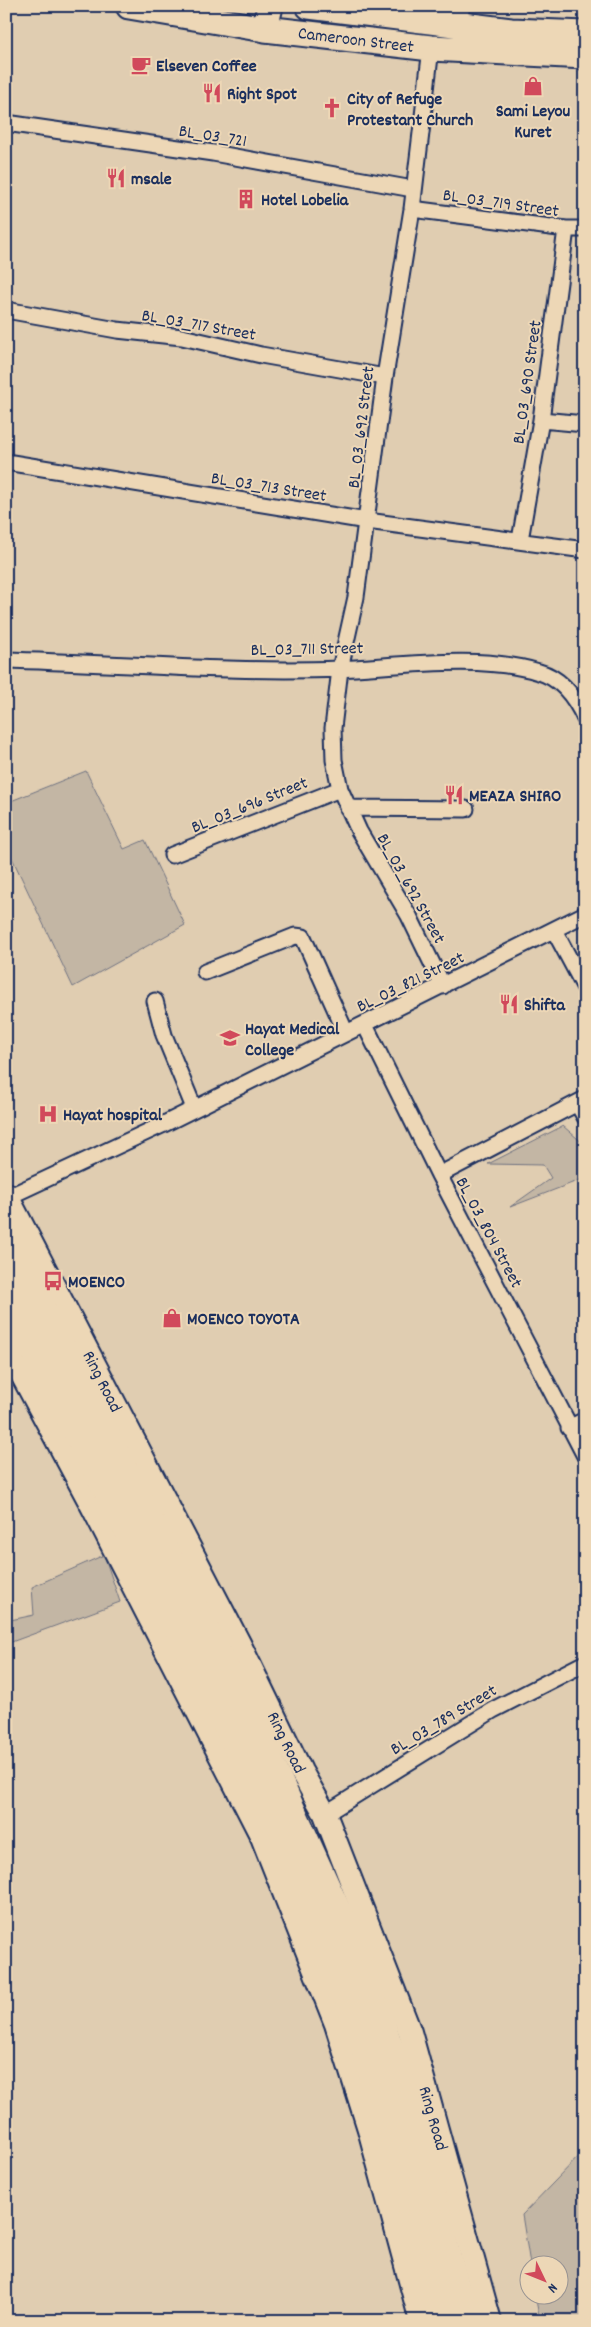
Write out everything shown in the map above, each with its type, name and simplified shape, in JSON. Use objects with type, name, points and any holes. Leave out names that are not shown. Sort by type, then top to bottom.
[{"type":"highway","name":"Ring Road","points":[[6,1239],[248,1714],[359,1960],[410,2105],[445,2250],[465,2321]]},
{"type":"highway","points":[[6,1294],[246,1761],[315,1911],[334,1958],[374,2075],[404,2175],[442,2321]]},
{"type":"main road","name":"Cameroon Street","points":[[130,6],[267,17],[431,48],[585,56]]},
{"type":"main road","name":"Cameroon Street","points":[[309,6],[460,16],[511,31],[585,34]]},
{"type":"street","name":"BL_03_692 Street","points":[[431,48],[412,209],[385,377],[356,597],[340,669],[333,728],[334,760],[340,788],[348,808],[359,831],[409,916],[443,986]]},
{"type":"street","name":"BL_03_721","points":[[6,123],[213,153],[413,189]]},
{"type":"street","name":"BL_03_719 Street","points":[[412,209],[566,229],[585,229]]},
{"type":"street","name":"BL_03_690 Street","points":[[520,540],[541,420],[566,229]]},
{"type":"street","name":"BL_03_717 Street","points":[[6,310],[117,330],[182,337],[261,355],[385,377]]},
{"type":"street","points":[[541,420],[585,424]]},
{"type":"street","name":"BL_03_713 Street","points":[[6,462],[367,521],[585,550]]},
{"type":"street","name":"BL_03_711 Street","points":[[6,660],[274,669],[340,669],[402,663],[519,666],[542,672],[559,681],[585,719]]},
{"type":"street","name":"BL_03_696 Street","points":[[172,855],[340,788]]},
{"type":"street","name":"BL_03_692 Street","points":[[348,808],[466,808]]},
{"type":"street","name":"BL_03_821 Street","points":[[7,1196],[194,1108],[585,914]]},
{"type":"street","points":[[554,930],[585,988]]},
{"type":"street","points":[[205,972],[295,936],[304,937],[346,1033]]},
{"type":"street","points":[[155,1001],[164,1035],[194,1108]]},
{"type":"street","name":"BL_03_804 Street","points":[[365,1024],[438,1175],[585,1456]]},
{"type":"street","points":[[438,1175],[581,1101],[585,1117]]},
{"type":"street","name":"Ring Road","points":[[7,1196],[239,1643],[300,1771],[325,1814],[410,2032],[490,2321]]},
{"type":"street","points":[[6,1345],[95,1510],[262,1837],[336,2024],[369,2129],[421,2321]]},
{"type":"street","points":[[569,1428],[585,1420]]},
{"type":"street","name":"BL_03_789 Street","points":[[325,1814],[493,1710],[585,1663]]},
{"type":"shaded area","points":[[86,771],[124,849],[145,840],[185,925],[73,987],[6,845],[6,803]]},
{"type":"shaded area","points":[[563,1126],[585,1145],[585,1178],[510,1207],[551,1178],[543,1165],[488,1164]]},
{"type":"shaded area","points":[[104,1555],[120,1602],[6,1644],[6,1621],[34,1615],[32,1587]]},
{"type":"shaded area","points":[[585,2150],[585,2321],[540,2321],[537,2304],[568,2304],[568,2254],[528,2254],[522,2215]]},
{"type":"place","name":"Elseven Coffee","points":[[141,65]]},
{"type":"place","name":"Sami Leyou Kuret","points":[[533,86]]},
{"type":"place","name":"Right Spot","points":[[212,93]]},
{"type":"place","name":"City of Refuge Protestant Church","points":[[332,108]]},
{"type":"place","name":"msale","points":[[116,178]]},
{"type":"place","name":"Hotel Lobelia","points":[[246,199]]},
{"type":"place","name":"MEAZA SHIRO","points":[[454,795]]},
{"type":"place","name":"Shifta","points":[[509,1004]]},
{"type":"place","name":"Hayat Medical College","points":[[230,1038]]},
{"type":"place","name":"Hayat hospital","points":[[48,1114]]},
{"type":"place","name":"MOENCO","points":[[53,1281]]},
{"type":"place","name":"MOENCO TOYOTA","points":[[172,1318]]}]
